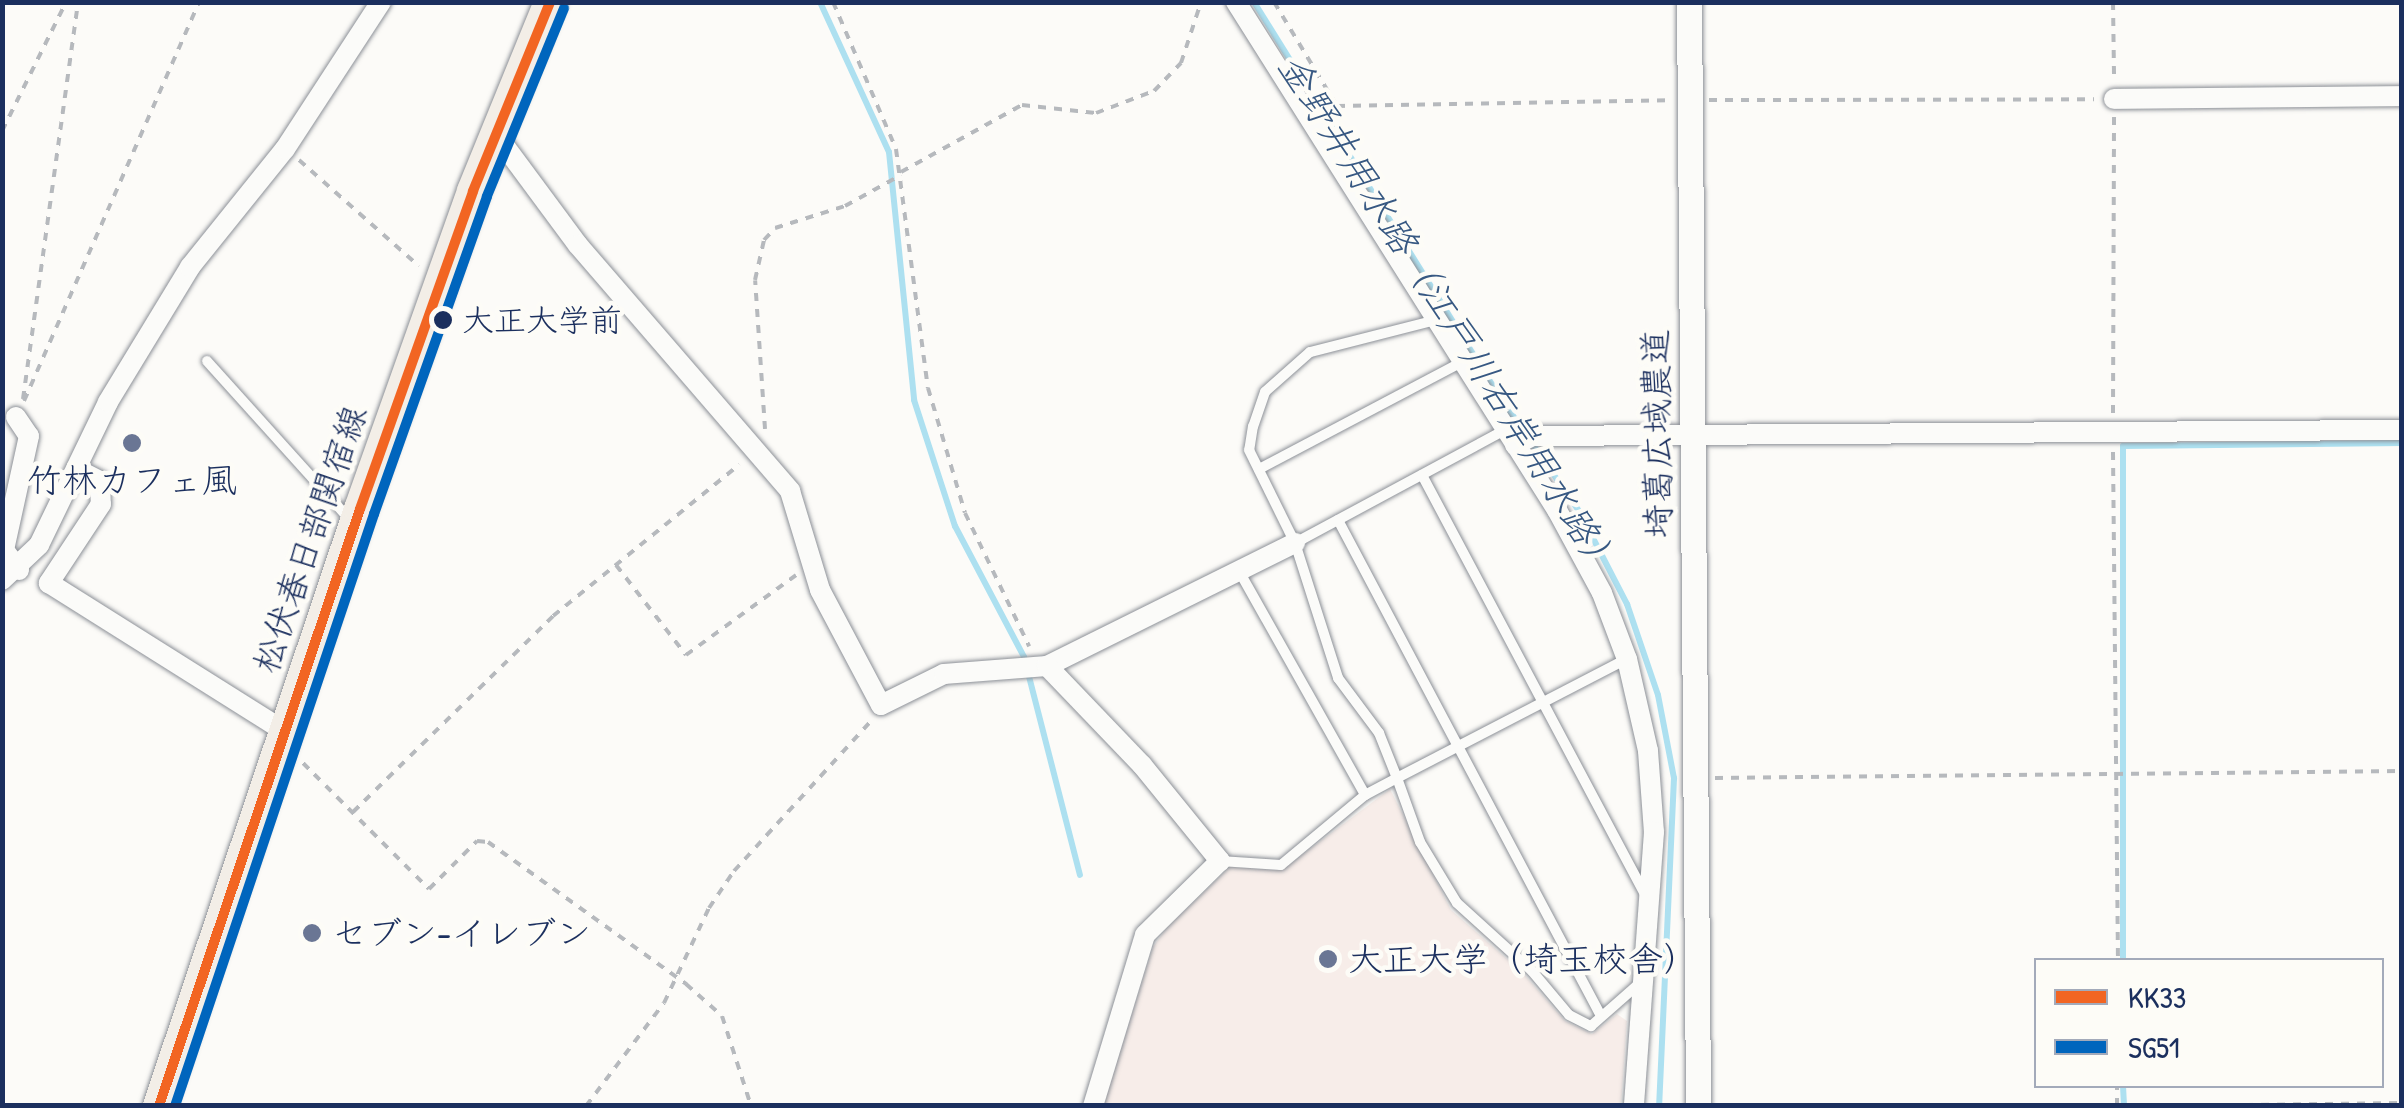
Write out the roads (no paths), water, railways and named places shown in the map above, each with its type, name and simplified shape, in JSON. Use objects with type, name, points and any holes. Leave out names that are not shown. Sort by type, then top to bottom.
[{"type":"main road","name":"松伏春日部関宿線","points":[[160,1106],[354,525],[495,133],[550,2]]},
{"type":"street","points":[[10,575],[39,545],[76,469],[190,267],[285,149],[382,2]]},
{"type":"street","points":[[1236,2],[1462,362],[1518,437],[1577,542],[1627,659],[1652,776],[1650,904],[1634,1106]]},
{"type":"street","name":"埼葛広域農道","points":[[1689,2],[1698,1106]]},
{"type":"street","points":[[2114,99],[2402,96]]},
{"type":"street","points":[[495,133],[578,245],[759,451],[795,503],[832,618],[881,705],[944,674],[1035,669],[1295,543]]},
{"type":"street","points":[[10,575],[4,550],[29,436],[20,410]]},
{"type":"street","points":[[1518,437],[2402,430]]},
{"type":"street","points":[[76,469],[100,481],[101,504],[49,583],[285,738]]},
{"type":"street","points":[[1035,669],[1142,764],[1220,861],[1145,935],[1093,1106]]},
{"type":"lane","points":[[1436,320],[1310,352],[1265,392],[1249,450],[1295,543],[1338,678],[1379,733],[1420,842],[1457,904],[1532,970],[1568,1015],[1590,1026],[1644,978]]},
{"type":"lane","points":[[207,361],[354,525]]},
{"type":"lane","points":[[1260,469],[1462,362]]},
{"type":"lane","points":[[1295,543],[1422,475],[1518,437]]},
{"type":"lane","points":[[1422,475],[1650,904]]},
{"type":"lane","points":[[1338,520],[1602,1016]]},
{"type":"lane","points":[[1239,571],[1364,795]]},
{"type":"lane","points":[[1220,861],[1280,865],[1364,795],[1627,659]]},
{"type":"waterway","points":[[820,2],[889,152],[914,400],[955,526],[1024,657],[1080,875]]},
{"type":"waterway","name":"金野井用水路（江戸川右岸用水路）","points":[[1254,2],[1500,397],[1579,511],[1627,604],[1658,695],[1674,778],[1659,1106]]},
{"type":"waterway","points":[[2123,958],[2123,446],[2402,443]]},
{"type":"waterway","points":[[2123,1088],[2124,1106]]},
{"type":"place","name":"大正大学前","points":[[443,320]]},
{"type":"place","name":"竹林カフェ風","points":[[132,443]]},
{"type":"place","name":"セブン-イレブン","points":[[312,933]]},
{"type":"place","name":"大正大学（埼玉校舎）","points":[[1328,959]]}]
